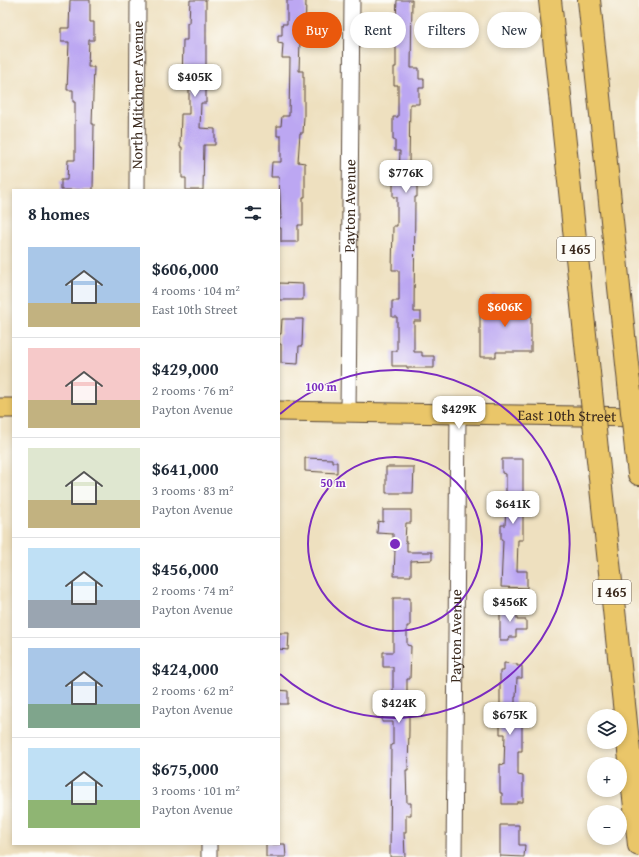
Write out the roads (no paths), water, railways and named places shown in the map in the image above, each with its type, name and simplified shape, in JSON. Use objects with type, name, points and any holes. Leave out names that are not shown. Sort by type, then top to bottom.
[{"type":"highway","name":"I 465","points":[[550,0],[639,845]]},
{"type":"highway","name":"I 465","points":[[589,0],[639,474]]},
{"type":"main road","points":[[0,408],[12,408]]},
{"type":"main road","name":"East 10th Street","points":[[280,411],[639,417]]},
{"type":"street","name":"North Mitchner Avenue","points":[[136,189],[138,0]]},
{"type":"street","name":"Payton Avenue","points":[[348,412],[352,0]]},
{"type":"street","name":"Payton Avenue","points":[[454,857],[458,415]]},
{"type":"street","points":[[209,845],[209,857]]}]
